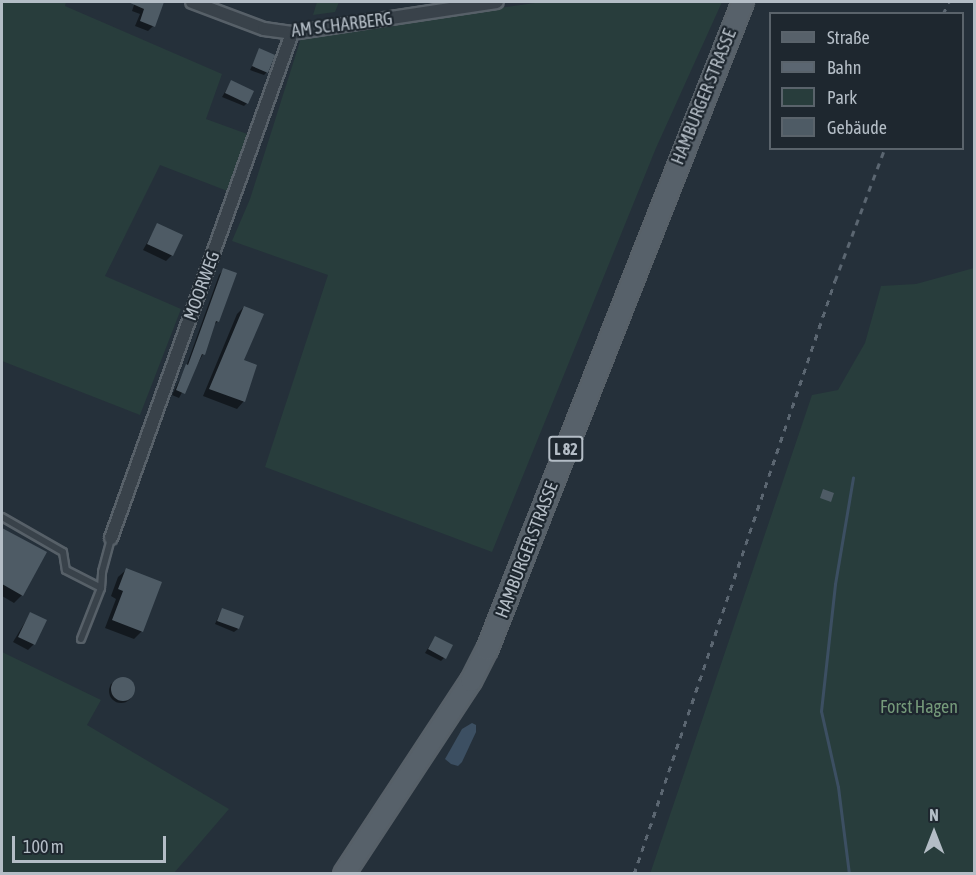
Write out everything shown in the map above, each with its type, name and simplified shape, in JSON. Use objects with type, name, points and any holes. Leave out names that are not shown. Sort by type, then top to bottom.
[{"type":"main road","name":"HAMBURGER STRASSE","points":[[344,873],[471,681],[487,650],[742,2]]},
{"type":"street","name":"AM SCHARBERG","points":[[192,2],[264,29],[292,33],[497,2]]},
{"type":"street","name":"MOORWEG","points":[[111,538],[292,33]]},
{"type":"lane","points":[[2,517],[63,552],[66,570],[101,588]]},
{"type":"lane","points":[[81,639],[101,588],[102,572],[111,538]]},
{"type":"green space","points":[[2,2],[66,2],[65,6],[222,74],[206,119],[250,135],[230,192],[160,165],[105,276],[181,309],[140,415],[2,361]]},
{"type":"green space","points":[[317,2],[339,2],[335,12],[313,15]]},
{"type":"green space","points":[[542,2],[722,2],[656,148],[492,552],[265,467],[328,275],[232,241],[250,199],[302,35]]},
{"type":"green space","name":"Forst Hagen","points":[[974,268],[974,873],[650,874],[812,395],[838,390],[865,343],[881,286],[916,284]]},
{"type":"green space","points":[[2,652],[101,700],[87,725],[229,809],[174,873],[2,873]]},
{"type":"water","points":[[472,723],[476,725],[476,732],[462,762],[458,766],[451,764],[445,759],[462,729]]},
{"type":"building","points":[[128,2],[164,2],[155,27],[140,21],[144,9]]},
{"type":"building","points":[[259,48],[275,55],[268,73],[252,66]]},
{"type":"building","points":[[231,80],[254,91],[248,104],[225,93]]},
{"type":"building","points":[[157,223],[183,235],[173,256],[147,244]]},
{"type":"building","points":[[223,268],[237,273],[219,322],[216,321],[205,355],[202,354],[185,394],[176,390],[186,364],[188,365]]},
{"type":"building","points":[[244,306],[264,314],[244,360],[257,365],[245,402],[209,389]]},
{"type":"building","points":[[823,489],[834,493],[831,502],[820,498]]},
{"type":"building","points":[[2,528],[47,552],[23,596],[2,584]]},
{"type":"building","points":[[126,568],[162,582],[143,632],[112,620],[123,591],[118,589]]},
{"type":"building","points":[[222,608],[244,616],[239,629],[217,621]]},
{"type":"building","points":[[30,612],[47,620],[35,645],[18,637]]},
{"type":"building","points":[[435,636],[453,645],[446,659],[428,649]]},
{"type":"building","points":[[123,677],[132,680],[135,689],[132,698],[123,701],[114,698],[111,689],[114,680]]},
{"type":"waterway","points":[[849,874],[838,787],[821,711],[835,584],[853,478]]},
{"type":"railway","points":[[944,12],[949,2]]},
{"type":"railway","points":[[634,874],[835,281],[884,150]]}]
